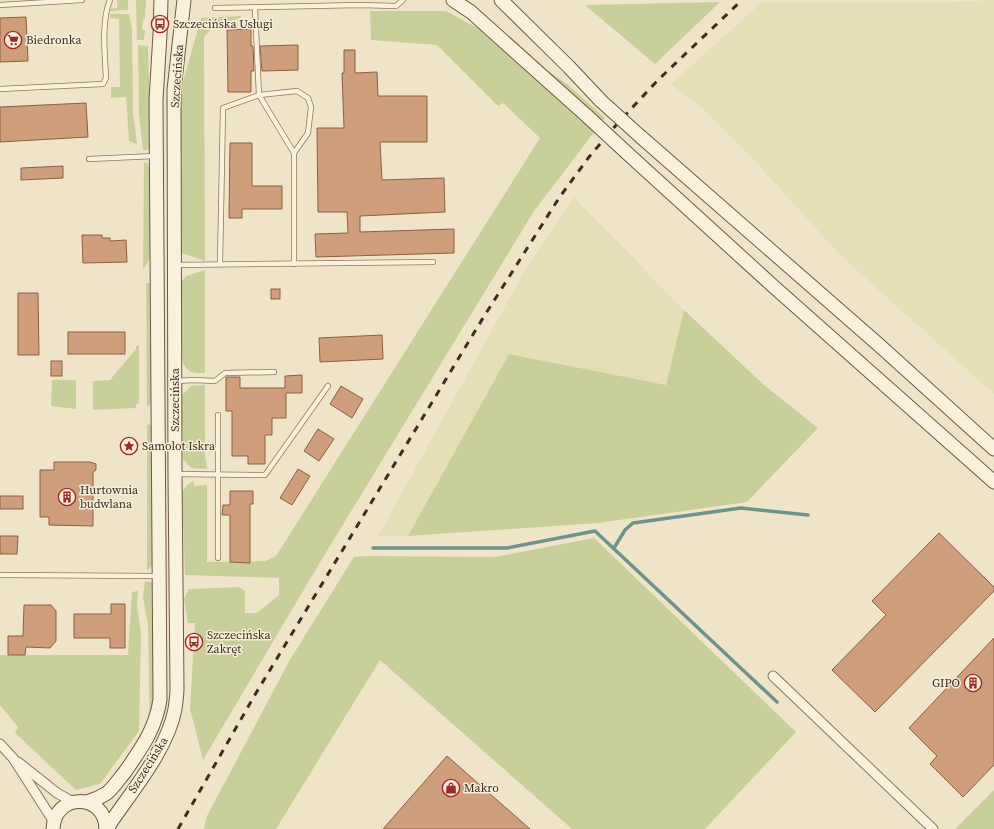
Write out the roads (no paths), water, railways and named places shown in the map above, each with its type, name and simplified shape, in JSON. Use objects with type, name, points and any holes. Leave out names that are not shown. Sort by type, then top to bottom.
[{"type":"main road","name":"Szczecińska","points":[[87,802],[100,798],[116,785],[149,736],[155,722],[160,700],[156,100],[160,34],[160,0]]},
{"type":"main road","name":"Szczecińska","points":[[107,829],[166,738],[175,709],[177,688],[174,90],[184,0]]},
{"type":"main road","points":[[453,0],[471,12],[773,286],[994,482]]},
{"type":"main road","points":[[501,0],[601,101],[879,345],[994,449]]},
{"type":"main road","points":[[54,826],[61,809],[64,806],[80,801],[93,805],[102,813],[105,818],[107,829]]},
{"type":"street","points":[[773,676],[933,829]]},
{"type":"street","points":[[0,744],[13,758],[57,793],[74,802]]},
{"type":"street","points":[[13,758],[54,826]]},
{"type":"lane","points":[[0,5],[82,0]]},
{"type":"lane","points":[[0,89],[103,84],[106,78],[105,19],[106,8],[110,0]]},
{"type":"lane","points":[[215,8],[360,5],[396,6],[403,0]]},
{"type":"lane","points":[[255,8],[259,95],[294,153],[294,264]]},
{"type":"lane","points":[[220,264],[223,108],[259,95],[297,91],[308,98],[311,107],[308,133],[294,153]]},
{"type":"lane","points":[[89,159],[157,156]]},
{"type":"lane","points":[[174,265],[433,262]]},
{"type":"lane","points":[[175,381],[215,381],[225,373],[274,372]]},
{"type":"lane","points":[[175,474],[265,475],[328,386]]},
{"type":"lane","points":[[218,416],[218,558]]},
{"type":"lane","points":[[0,575],[160,576]]},
{"type":"waterway","points":[[614,548],[625,530],[633,523],[741,508],[808,515]]},
{"type":"waterway","points":[[373,548],[507,548],[595,531],[777,702]]},
{"type":"railway","points":[[178,829],[256,693],[483,318],[559,198],[589,157],[617,124],[658,80],[742,0]]},
{"type":"place","name":"Szczecińska Usługi","points":[[160,24]]},
{"type":"place","name":"Biedronka","points":[[13,40]]},
{"type":"place","name":"Samolot Iskra","points":[[129,446]]},
{"type":"place","name":"Hurtownia budwlana","points":[[67,497]]},
{"type":"place","name":"Szczecińska Zakręt","points":[[194,642]]},
{"type":"place","name":"GIPO","points":[[973,683]]},
{"type":"place","name":"Makro","points":[[451,788]]}]
